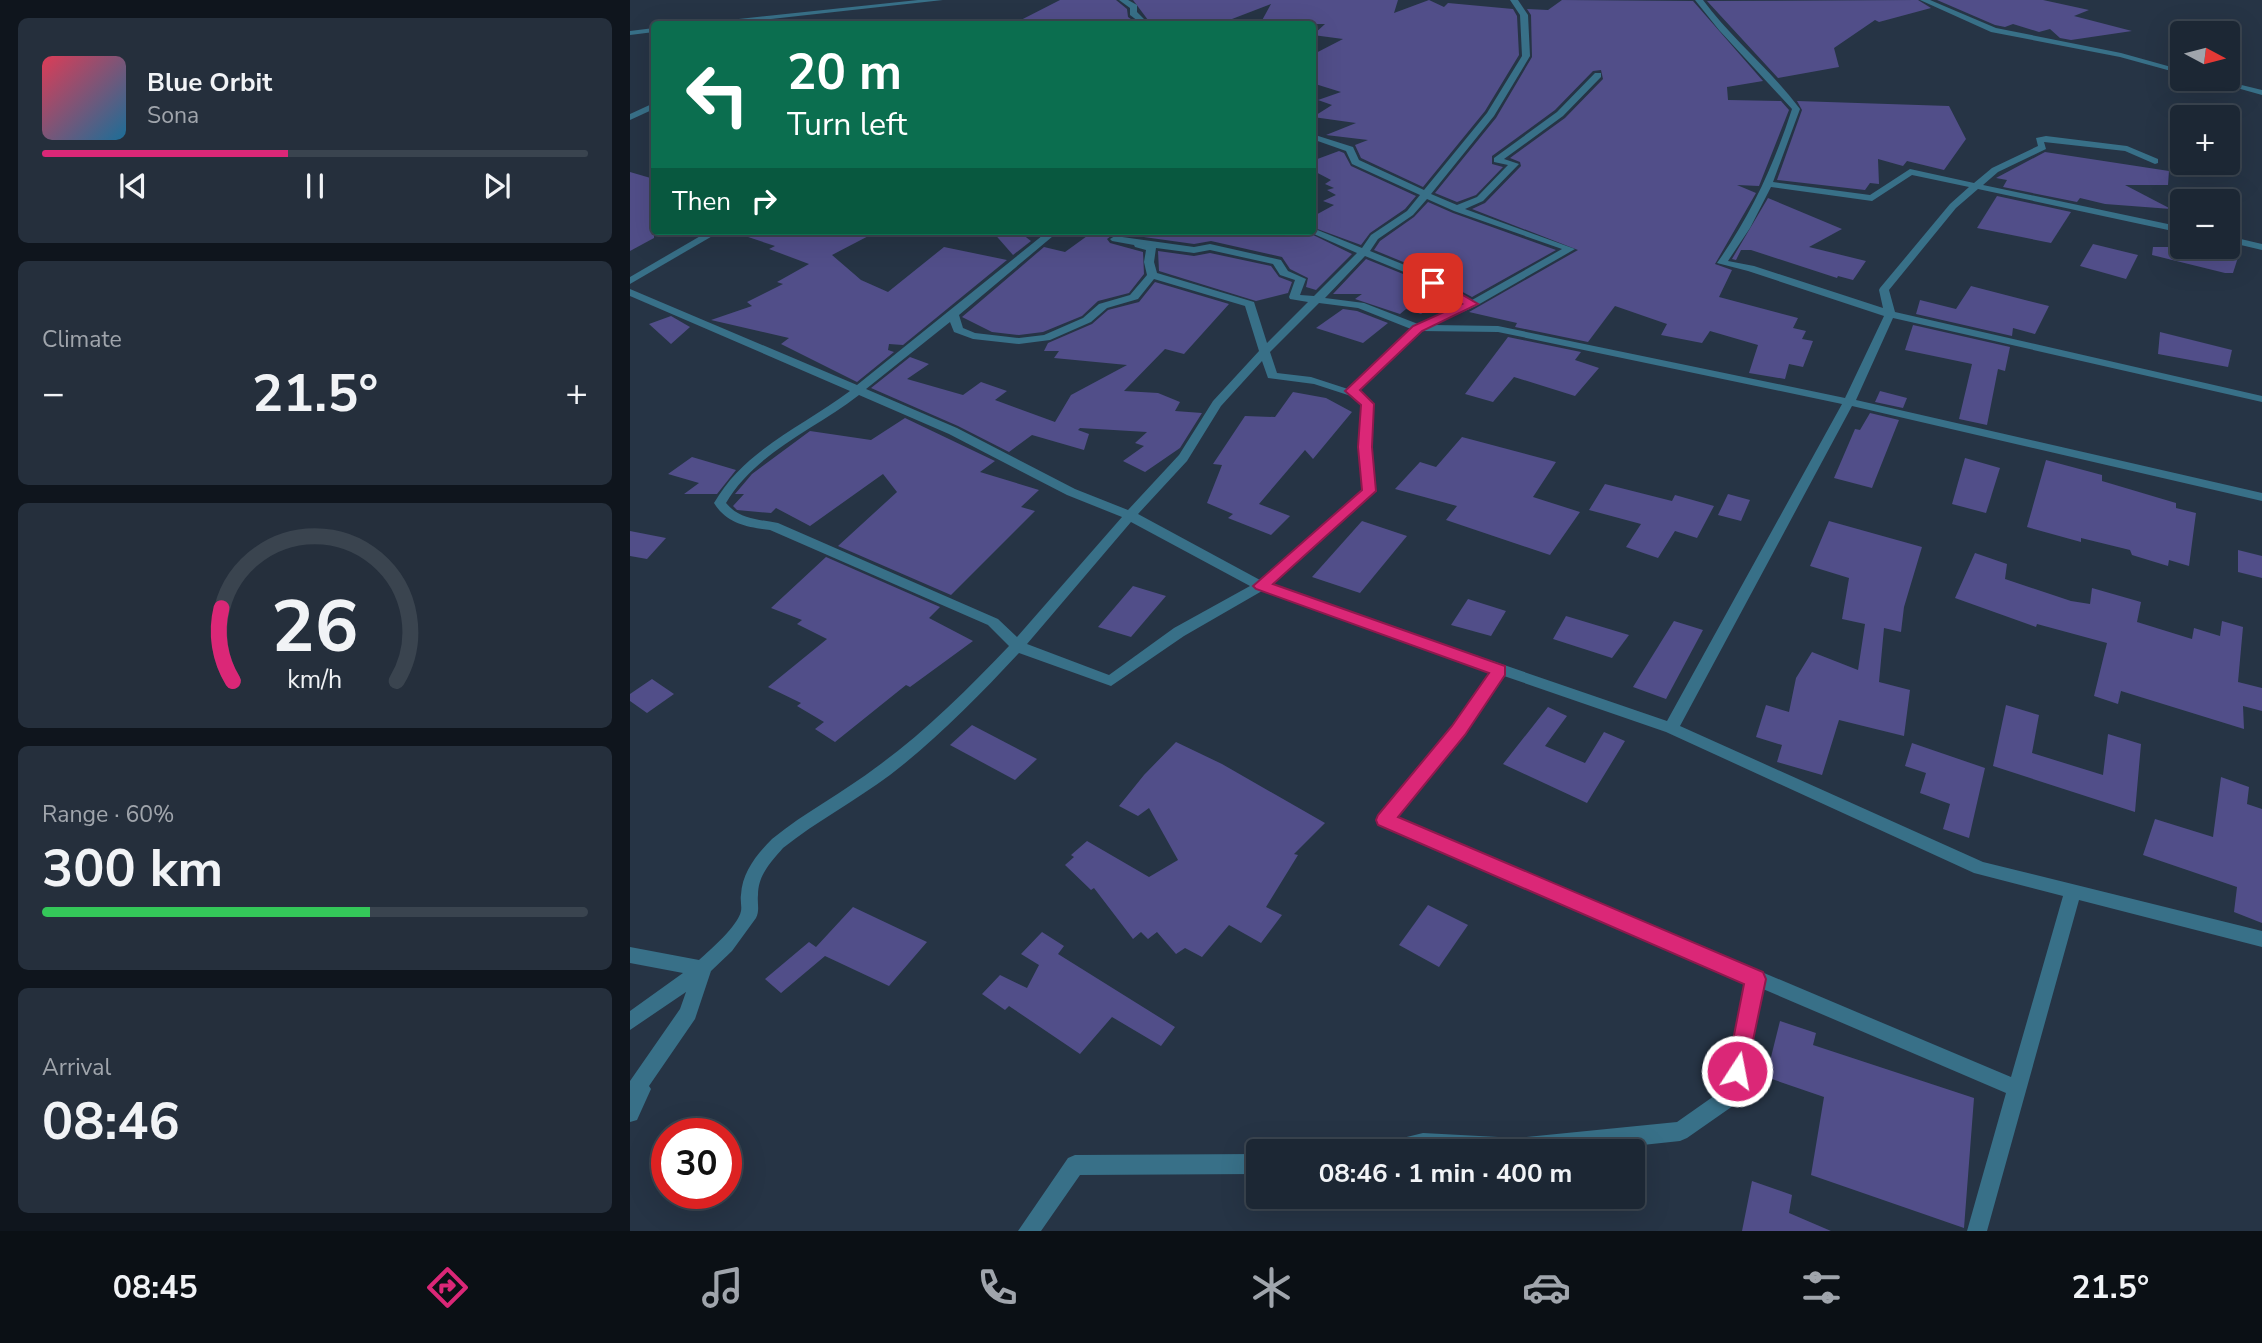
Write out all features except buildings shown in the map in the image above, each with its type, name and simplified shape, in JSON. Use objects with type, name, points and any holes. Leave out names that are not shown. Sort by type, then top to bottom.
[{"type":"street","points":[[742,21],[939,0]]},
{"type":"street","points":[[1123,0],[1134,7],[1133,13],[1142,21]]},
{"type":"street","points":[[630,1022],[703,969],[737,935],[750,913],[750,892],[762,859],[786,836],[874,779],[942,724],[1018,648],[1129,515],[1183,458],[1221,398],[1364,253],[1374,237],[1410,213],[1491,114],[1526,56],[1524,15],[1514,0]]},
{"type":"street","points":[[1699,0],[1713,22],[1732,37],[1796,109],[1767,184],[1738,241],[1722,263],[1750,268],[1890,314],[2262,399]]},
{"type":"street","points":[[1924,0],[1994,30],[2121,55],[2170,69]]},
{"type":"street","points":[[783,17],[798,21]]},
{"type":"street","points":[[630,33],[651,30]]},
{"type":"street","points":[[1457,209],[1480,199],[1514,164],[1497,160],[1560,114],[1598,75]]},
{"type":"street","points":[[2240,87],[2262,93]]},
{"type":"street","points":[[630,117],[651,107]]},
{"type":"street","points":[[1316,137],[1350,149],[1354,162],[1457,209],[1570,249],[1472,304],[1418,328],[1352,391]]},
{"type":"street","points":[[1671,728],[1849,402],[1890,314],[1884,289],[1953,206],[1995,170],[2043,147],[2039,140],[2127,149],[2155,161]]},
{"type":"street","points":[[1767,184],[1872,198],[1910,172],[2170,227]]},
{"type":"street","points":[[1316,233],[1413,272],[1472,304]]},
{"type":"street","points":[[630,281],[709,235]]},
{"type":"street","points":[[1050,235],[859,389],[789,439],[750,462],[726,490],[720,502],[725,513],[742,522],[773,526],[993,622],[1018,648],[1111,681],[1179,632],[1261,586],[1369,491],[1365,447],[1368,404],[1352,391],[1336,390],[1323,382],[1308,378],[1272,376],[1251,304],[1152,275]]},
{"type":"street","points":[[1115,239],[1120,235]]},
{"type":"street","points":[[1115,239],[1151,248],[1149,262],[1152,275]]},
{"type":"street","points":[[1115,239],[1194,250],[1210,247],[1276,262],[1284,273],[1301,279],[1294,297],[1360,305],[1418,328],[1498,329],[1849,402],[2262,497]]},
{"type":"street","points":[[2240,242],[2262,247]]},
{"type":"street","points":[[953,314],[958,330],[963,334],[1019,341],[1046,338],[1087,320],[1103,306],[1134,297],[1152,275]]},
{"type":"street","points":[[630,292],[953,431],[1071,492],[1129,515],[1261,586],[1671,728],[1980,868],[2073,892],[2109,898],[2262,939]]},
{"type":"street","points":[[1500,670],[1459,730],[1385,820],[2016,1088]]},
{"type":"street","points":[[1977,1231],[2073,892]]},
{"type":"street","points":[[630,955],[703,969]]},
{"type":"street","points":[[630,1097],[648,1075],[688,1013],[703,969]]},
{"type":"street","points":[[1598,1139],[1680,1131],[1733,1094],[1756,979]]},
{"type":"street","points":[[630,1113],[648,1075]]},
{"type":"street","points":[[1028,1231],[1075,1165],[1246,1164]]},
{"type":"route","points":[[1433,283],[1472,304],[1418,328],[1352,391],[1368,404],[1365,447],[1369,491],[1261,586],[1500,670],[1459,730],[1385,820],[1756,979],[1737,1071]]}]
